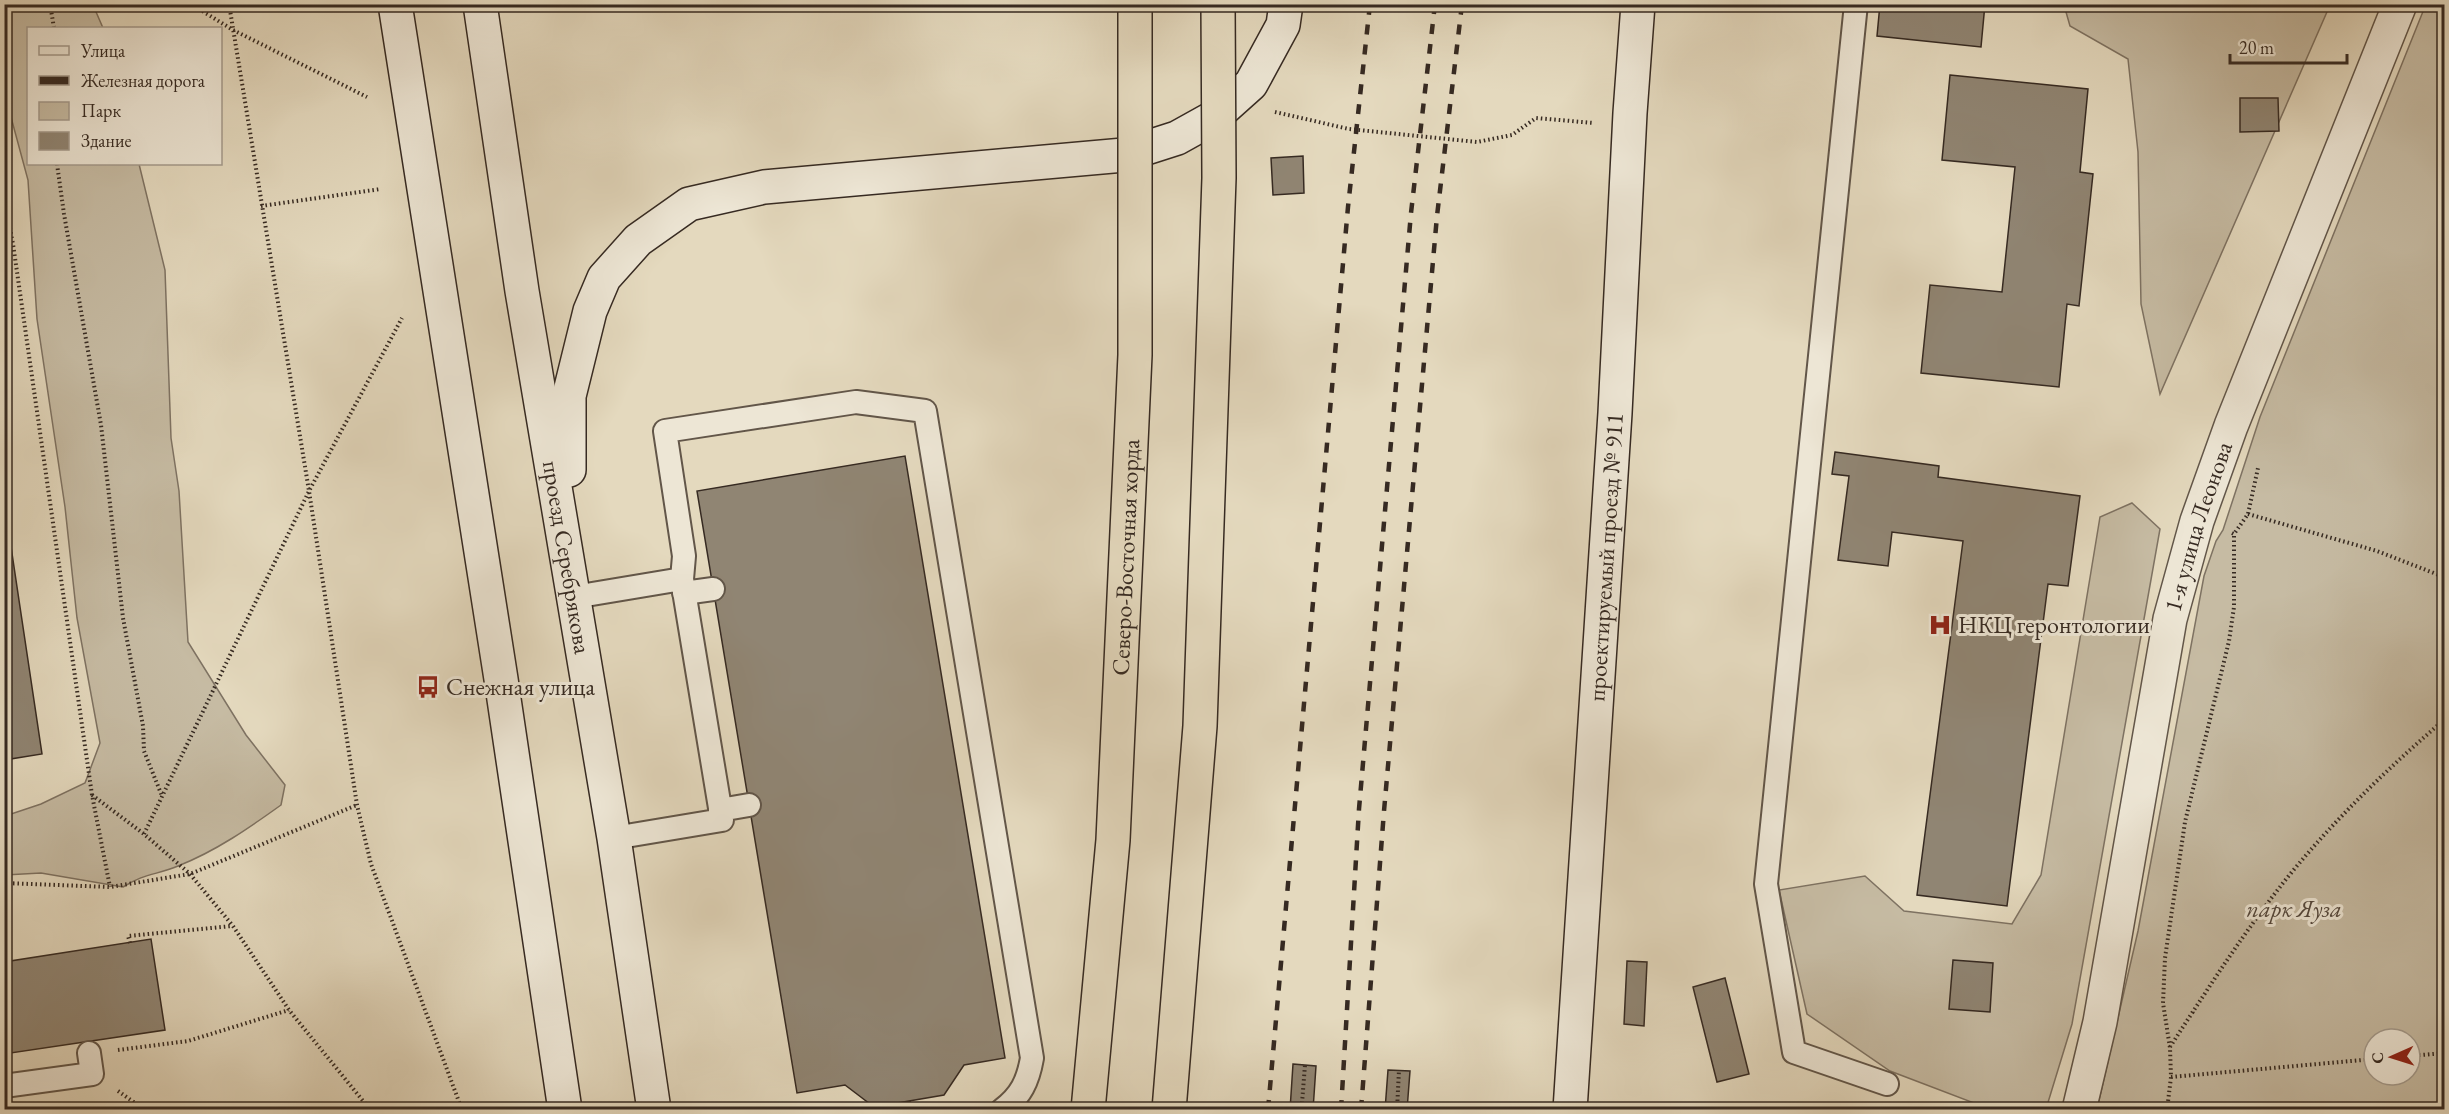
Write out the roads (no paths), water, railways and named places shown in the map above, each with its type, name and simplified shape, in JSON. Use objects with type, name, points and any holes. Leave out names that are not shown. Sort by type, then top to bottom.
[{"type":"main road","points":[[395,4],[499,667],[565,1110]]},
{"type":"main road","name":"проезд Серебрякова","points":[[480,4],[522,291],[614,838],[654,1110]]},
{"type":"main road","name":"Северо-Восточная хорда","points":[[1088,1110],[1113,840],[1134,367],[1135,4]]},
{"type":"main road","points":[[1169,1110],[1200,726],[1219,178],[1218,4]]},
{"type":"main road","points":[[569,562],[569,396],[590,311],[604,278],[638,240],[689,204],[764,187],[1124,155],[1177,138],[1213,118],[1251,84],[1283,25],[1286,4]]},
{"type":"main road","name":"проектируемый проезд № 911","points":[[1570,1110],[1615,413],[1630,113],[1638,4]]},
{"type":"main road","name":"1-я улица Леонова","points":[[2079,1110],[2100,1022],[2170,619],[2197,521],[2231,426],[2400,4]]},
{"type":"main road","points":[[544,1110],[550,1010]]},
{"type":"lane","points":[[1856,4],[1766,884],[1794,1052],[1887,1084]]},
{"type":"lane","points":[[614,838],[722,820],[683,586],[684,556],[665,431],[856,402],[925,411],[1032,1058],[1029,1078],[1012,1102],[1002,1110]]},
{"type":"lane","points":[[574,597],[683,586],[713,589]]},
{"type":"lane","points":[[720,810],[749,805]]},
{"type":"lane","points":[[4,1086],[92,1074],[89,1053]]},
{"type":"railway","points":[[1268,1110],[1348,207],[1370,4]]},
{"type":"railway","points":[[1341,1110],[1359,809],[1411,213],[1435,4]]},
{"type":"railway","points":[[1361,1110],[1384,811],[1437,216],[1462,4]]},
{"type":"place","name":"НКЦ геронтологии","points":[[1940,625]]},
{"type":"place","name":"Снежная улица","points":[[428,687]]},
{"type":"park label","name":"парк Яуза","points":[[2294,909]]}]
